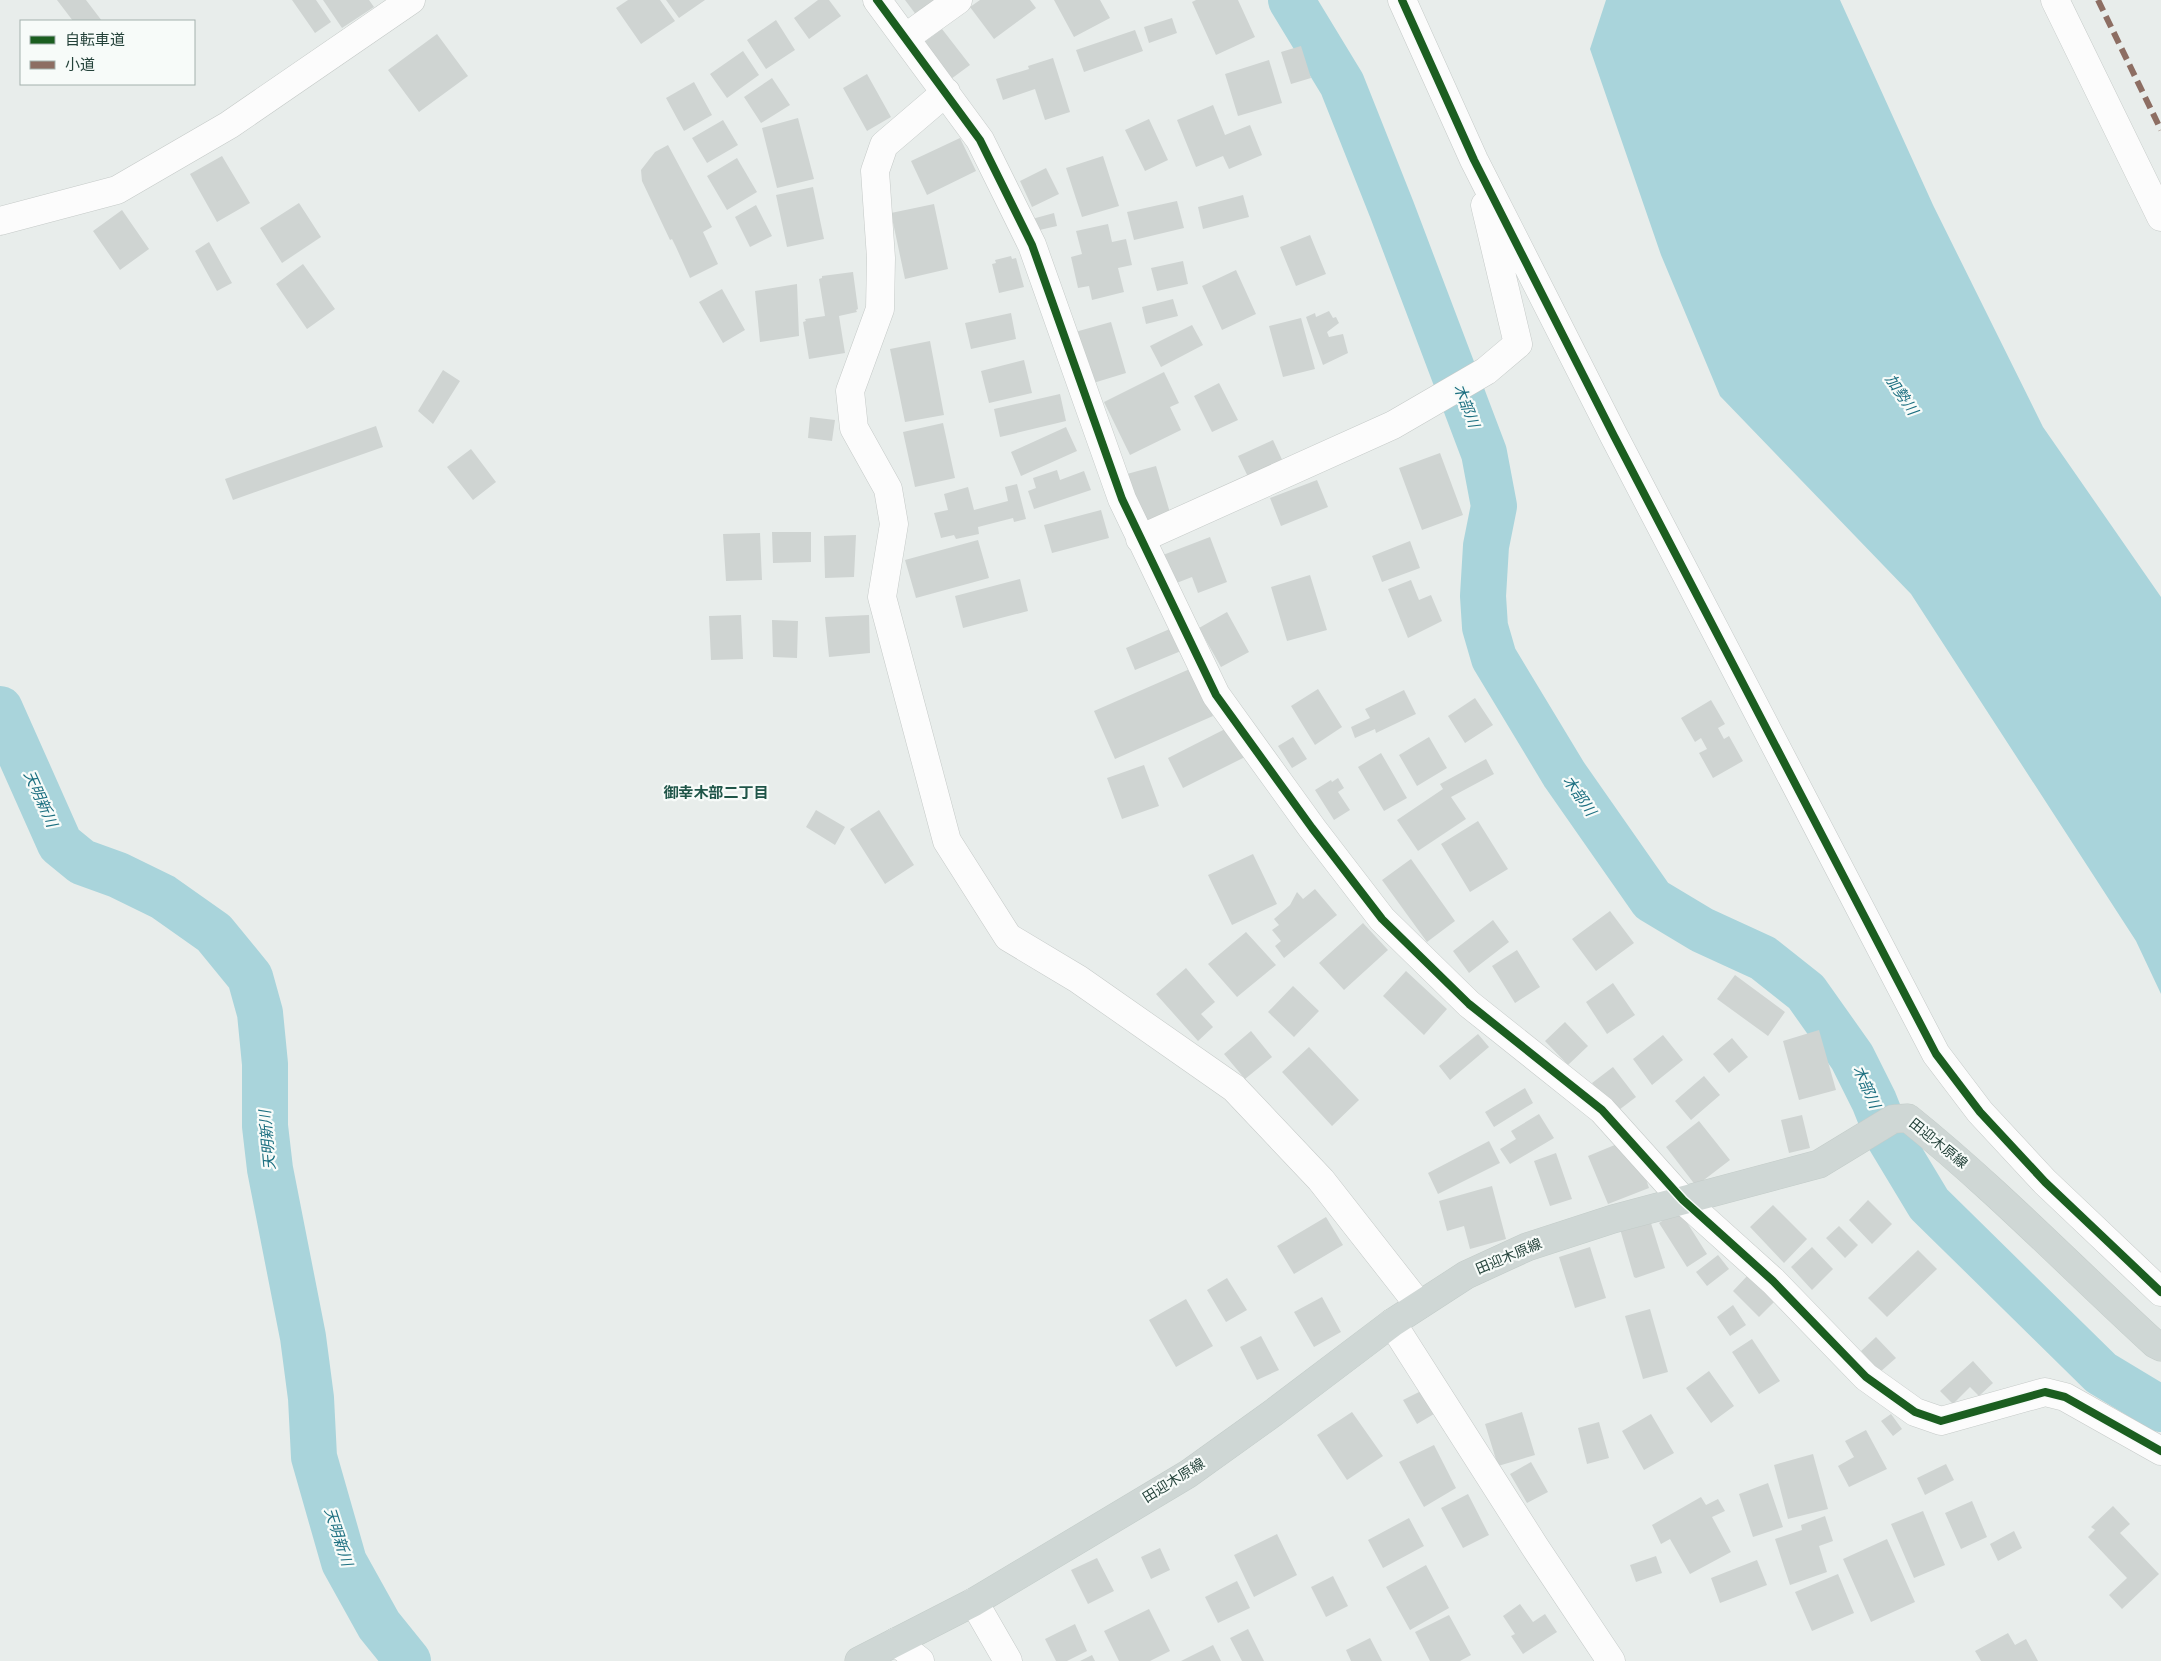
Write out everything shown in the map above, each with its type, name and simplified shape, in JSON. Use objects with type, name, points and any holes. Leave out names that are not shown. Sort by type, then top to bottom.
[{"type":"main road","name":"田迎木原線","points":[[859,1661],[974,1602],[1188,1474],[1273,1414],[1392,1323],[1466,1275],[1527,1247],[1613,1219],[1819,1164],[1893,1119],[1908,1118],[1942,1145],[2118,1310],[2155,1344],[2161,1347]]},
{"type":"street","points":[[0,221],[117,190],[229,125],[410,0]]},
{"type":"street","points":[[877,0],[980,140],[1032,245],[1122,499],[1216,695],[1312,828],[1382,919],[1469,1004],[1602,1110],[1683,1200],[1773,1281],[1866,1377],[1915,1412],[1941,1421],[2045,1392],[2066,1397],[2161,1451]]},
{"type":"street","points":[[905,38],[958,0]]},
{"type":"street","points":[[1402,0],[1474,160],[1638,484],[1936,1054],[1980,1112],[2045,1182],[2161,1292]]},
{"type":"street","points":[[2054,0],[2161,218]]},
{"type":"street","points":[[946,92],[884,145],[875,171],[881,258],[880,309],[850,391],[854,428],[888,489],[894,524],[882,596],[947,841],[1008,937],[1078,979],[1234,1088],[1321,1180],[1419,1305]]},
{"type":"street","points":[[1140,539],[1393,425],[1486,371],[1518,344],[1474,160]]},
{"type":"street","points":[[1392,1323],[1530,1539],[1611,1661]]},
{"type":"street","points":[[974,1602],[1008,1661]]},
{"type":"street","points":[[896,1642],[920,1661]]},
{"type":"water","name":"加勢川","points":[[1606,0],[1840,0],[1933,205],[2043,427],[2161,597],[2161,994],[2136,941],[1911,594],[1720,396],[1661,255],[1590,49]]},
{"type":"building","points":[[57,0],[86,0],[101,20],[72,20]]},
{"type":"building","points":[[292,0],[316,0],[331,22],[315,33]]},
{"type":"building","points":[[323,0],[369,0],[374,7],[342,28]]},
{"type":"building","points":[[628,0],[660,0],[675,21],[641,44],[616,8]]},
{"type":"building","points":[[666,0],[705,0],[679,18]]},
{"type":"building","points":[[818,0],[829,0],[841,16],[809,39],[794,18]]},
{"type":"building","points":[[905,0],[938,0],[917,16]]},
{"type":"building","points":[[980,0],[1030,0],[1036,8],[994,39],[970,7]]},
{"type":"building","points":[[1054,0],[1100,0],[1110,18],[1074,37]]},
{"type":"building","points":[[1196,0],[1238,0],[1255,37],[1216,55],[1192,2]]},
{"type":"building","points":[[1172,18],[1177,33],[1149,43],[1144,27]]},
{"type":"building","points":[[776,20],[795,50],[766,69],[747,40]]},
{"type":"building","points":[[942,29],[970,65],[951,79],[923,43]]},
{"type":"building","points":[[1135,30],[1143,51],[1084,72],[1076,50]]},
{"type":"building","points":[[437,34],[468,76],[419,112],[388,70]]},
{"type":"building","points":[[1301,46],[1311,78],[1291,84],[1281,52]]},
{"type":"building","points":[[743,51],[759,75],[727,98],[710,74]]},
{"type":"building","points":[[1053,58],[1070,112],[1045,120],[1035,89],[1003,100],[996,79],[1029,69],[1028,66]]},
{"type":"building","points":[[1269,60],[1282,103],[1238,116],[1225,74]]},
{"type":"building","points":[[867,74],[891,117],[867,131],[843,88]]},
{"type":"building","points":[[772,78],[790,105],[761,123],[744,97]]},
{"type":"building","points":[[694,82],[712,115],[684,131],[666,98]]},
{"type":"building","points":[[1213,105],[1225,135],[1250,125],[1262,155],[1229,169],[1223,156],[1196,167],[1177,120]]},
{"type":"building","points":[[798,118],[814,179],[777,188],[762,128]]},
{"type":"building","points":[[1149,119],[1168,160],[1145,171],[1125,130]]},
{"type":"building","points":[[723,120],[738,145],[707,163],[692,138]]},
{"type":"building","points":[[960,138],[976,171],[927,195],[911,161]]},
{"type":"building","points":[[668,145],[712,227],[703,232],[718,264],[690,278],[642,181],[641,170],[655,152]]},
{"type":"building","points":[[222,156],[250,203],[217,222],[190,174]]},
{"type":"building","points":[[1103,156],[1119,206],[1082,217],[1066,168]]},
{"type":"building","points":[[737,158],[757,192],[727,210],[707,176]]},
{"type":"building","points":[[1046,168],[1059,194],[1032,207],[1020,181]]},
{"type":"building","points":[[813,187],[824,239],[787,247],[776,195]]},
{"type":"building","points":[[1243,195],[1249,217],[1203,229],[1198,207]]},
{"type":"building","points":[[1177,201],[1184,228],[1134,240],[1127,212]]},
{"type":"building","points":[[299,203],[321,237],[282,263],[260,228]]},
{"type":"building","points":[[934,204],[948,269],[905,279],[891,213]]},
{"type":"building","points":[[756,205],[772,236],[750,247],[735,217]]},
{"type":"building","points":[[122,210],[149,249],[120,270],[93,231]]},
{"type":"building","points":[[1054,213],[1057,226],[1035,231],[1032,219]]},
{"type":"building","points":[[1108,224],[1112,242],[1126,239],[1132,265],[1118,268],[1124,292],[1092,300],[1089,286],[1078,288],[1071,257],[1082,254],[1076,231]]},
{"type":"building","points":[[1310,235],[1326,274],[1296,286],[1280,247]]},
{"type":"building","points":[[209,242],[232,283],[217,291],[195,251]]},
{"type":"building","points":[[1011,256],[1012,259],[1016,258],[1024,287],[999,293],[992,264],[996,263],[995,260]]},
{"type":"building","points":[[1183,261],[1188,284],[1157,291],[1151,268]]},
{"type":"building","points":[[303,264],[335,309],[307,329],[276,284]]},
{"type":"building","points":[[1236,270],[1256,314],[1222,330],[1202,286]]},
{"type":"building","points":[[853,272],[858,309],[856,310],[857,312],[839,316],[845,353],[809,359],[803,322],[806,321],[805,319],[825,316],[819,279],[822,276]]},
{"type":"building","points":[[797,284],[799,336],[760,342],[755,291]]},
{"type":"building","points":[[722,289],[745,330],[723,343],[699,302]]},
{"type":"building","points":[[1173,299],[1178,316],[1146,324],[1142,307]]},
{"type":"building","points":[[1329,311],[1333,318],[1336,317],[1339,323],[1327,332],[1329,337],[1343,334],[1348,353],[1323,365],[1306,317],[1315,313],[1316,317]]},
{"type":"building","points":[[1011,313],[1016,339],[971,349],[965,323]]},
{"type":"building","points":[[1301,318],[1315,369],[1283,377],[1269,326]]},
{"type":"building","points":[[1111,322],[1126,373],[1090,384],[1075,332]]},
{"type":"building","points":[[1192,325],[1203,345],[1161,367],[1150,346]]},
{"type":"building","points":[[930,341],[944,415],[905,422],[890,349]]},
{"type":"building","points":[[1024,360],[1032,393],[989,403],[981,371]]},
{"type":"building","points":[[443,370],[460,381],[433,424],[418,411]]},
{"type":"building","points":[[1164,372],[1179,403],[1170,407],[1181,430],[1130,455],[1104,402]]},
{"type":"building","points":[[1219,383],[1238,420],[1212,432],[1194,396]]},
{"type":"building","points":[[1060,394],[1066,421],[1000,437],[994,409]]},
{"type":"building","points":[[810,417],[835,420],[832,441],[808,438]]},
{"type":"building","points":[[943,423],[955,478],[915,487],[903,432]]},
{"type":"building","points":[[376,426],[383,447],[233,500],[225,479]]},
{"type":"building","points":[[1066,427],[1077,451],[1021,476],[1011,452]]},
{"type":"building","points":[[1273,440],[1285,466],[1251,483],[1238,456]]},
{"type":"building","points":[[471,449],[496,482],[473,500],[447,467]]},
{"type":"building","points":[[1440,453],[1463,515],[1422,530],[1399,468]]},
{"type":"building","points":[[1156,466],[1171,516],[1141,524],[1127,474]]},
{"type":"building","points":[[1057,470],[1060,480],[1084,471],[1091,490],[1034,509],[1028,491],[1036,488],[1033,478]]},
{"type":"building","points":[[1317,480],[1328,507],[1281,526],[1270,498]]},
{"type":"building","points":[[1017,484],[1026,519],[1014,522],[1013,518],[978,527],[979,534],[956,539],[954,535],[941,538],[934,513],[948,510],[944,494],[968,487],[974,510],[1008,501],[1005,487]]},
{"type":"building","points":[[1101,510],[1109,538],[1052,553],[1044,525]]},
{"type":"building","points":[[772,532],[811,532],[811,562],[773,563]]},
{"type":"building","points":[[760,533],[762,580],[726,581],[723,534]]},
{"type":"building","points":[[856,535],[854,577],[825,578],[824,536]]},
{"type":"building","points":[[1210,537],[1227,582],[1198,593],[1192,577],[1174,584],[1163,555]]},
{"type":"building","points":[[978,540],[989,578],[916,598],[905,560]]},
{"type":"building","points":[[1410,541],[1420,568],[1382,582],[1372,556]]},
{"type":"building","points":[[1310,575],[1327,630],[1287,641],[1271,587]]},
{"type":"building","points":[[1020,579],[1028,611],[963,628],[955,596]]},
{"type":"building","points":[[1411,580],[1419,600],[1431,595],[1442,621],[1408,638],[1388,589]]},
{"type":"building","points":[[1227,612],[1249,652],[1221,667],[1199,628]]},
{"type":"building","points":[[741,615],[743,659],[711,660],[709,616]]},
{"type":"building","points":[[869,615],[870,653],[829,657],[825,617]]},
{"type":"building","points":[[772,620],[798,621],[797,658],[773,657]]},
{"type":"building","points":[[1172,628],[1181,651],[1135,670],[1126,648]]},
{"type":"building","points":[[1192,668],[1213,716],[1115,759],[1094,711]]},
{"type":"building","points":[[1318,689],[1342,727],[1315,745],[1291,706]]},
{"type":"building","points":[[1404,690],[1416,714],[1376,733],[1375,729],[1355,738],[1351,727],[1370,718],[1365,709]]},
{"type":"building","points":[[1475,698],[1493,725],[1465,743],[1448,716]]},
{"type":"building","points":[[1711,700],[1725,724],[1718,728],[1724,739],[1729,736],[1743,761],[1713,778],[1699,753],[1707,749],[1701,738],[1695,742],[1681,718]]},
{"type":"building","points":[[1231,726],[1247,756],[1183,788],[1168,758]]},
{"type":"building","points":[[1293,737],[1307,759],[1292,768],[1278,746]]},
{"type":"building","points":[[1429,737],[1447,768],[1417,786],[1399,755]]},
{"type":"building","points":[[1381,753],[1407,798],[1384,811],[1358,767]]},
{"type":"building","points":[[1486,759],[1494,774],[1451,797],[1466,819],[1418,851],[1397,820],[1443,789],[1440,784]]},
{"type":"building","points":[[1144,765],[1159,806],[1122,819],[1107,778]]},
{"type":"building","points":[[1338,778],[1344,788],[1338,792],[1350,810],[1334,820],[1315,790]]},
{"type":"building","points":[[816,810],[845,827],[835,845],[806,827]]},
{"type":"building","points":[[879,810],[914,865],[885,884],[850,829]]},
{"type":"building","points":[[1478,821],[1508,869],[1470,892],[1441,844]]},
{"type":"building","points":[[1253,854],[1277,904],[1232,925],[1208,875]]},
{"type":"building","points":[[1411,859],[1455,921],[1427,942],[1382,880]]},
{"type":"building","points":[[1315,889],[1337,915],[1284,958],[1275,946],[1281,941],[1272,930],[1279,925],[1274,919],[1290,905],[1297,892],[1303,899]]},
{"type":"building","points":[[1610,911],[1634,943],[1596,971],[1572,939]]},
{"type":"building","points":[[1493,920],[1509,942],[1469,973],[1453,951]]},
{"type":"building","points":[[1363,923],[1388,950],[1344,990],[1319,963]]},
{"type":"building","points":[[1246,932],[1276,965],[1237,997],[1208,964]]},
{"type":"building","points":[[1517,950],[1540,987],[1515,1003],[1492,966]]},
{"type":"building","points":[[1186,968],[1215,1002],[1201,1014],[1213,1027],[1198,1041],[1156,994]]},
{"type":"building","points":[[1406,971],[1447,1009],[1424,1035],[1383,996]]},
{"type":"building","points":[[1735,975],[1785,1012],[1768,1036],[1717,999]]},
{"type":"building","points":[[1613,983],[1635,1015],[1607,1034],[1586,1002]]},
{"type":"building","points":[[1293,986],[1319,1011],[1294,1037],[1268,1012]]},
{"type":"building","points":[[1565,1022],[1588,1046],[1568,1065],[1545,1041]]},
{"type":"building","points":[[1819,1030],[1836,1090],[1799,1100],[1783,1041]]},
{"type":"building","points":[[1251,1031],[1272,1057],[1245,1079],[1224,1054]]},
{"type":"building","points":[[1478,1034],[1489,1047],[1450,1080],[1439,1066]]},
{"type":"building","points":[[1663,1035],[1683,1060],[1652,1085],[1633,1059]]},
{"type":"building","points":[[1732,1038],[1748,1057],[1729,1073],[1713,1054]]},
{"type":"building","points":[[1309,1047],[1359,1100],[1332,1126],[1282,1072]]},
{"type":"building","points":[[1613,1067],[1636,1097],[1615,1113],[1592,1083]]},
{"type":"building","points":[[1704,1076],[1720,1095],[1691,1120],[1675,1101]]},
{"type":"building","points":[[1525,1088],[1533,1103],[1494,1127],[1485,1112]]},
{"type":"building","points":[[1539,1114],[1554,1138],[1510,1164],[1500,1149],[1516,1139],[1511,1131]]},
{"type":"building","points":[[1802,1115],[1810,1148],[1789,1153],[1781,1120]]},
{"type":"building","points":[[1699,1121],[1730,1160],[1696,1186],[1666,1147]]},
{"type":"building","points":[[1489,1141],[1500,1163],[1438,1194],[1428,1173]]},
{"type":"building","points":[[1622,1142],[1639,1159],[1649,1188],[1608,1204],[1588,1156]]},
{"type":"building","points":[[1556,1153],[1572,1199],[1550,1206],[1534,1161]]},
{"type":"building","points":[[1492,1186],[1506,1239],[1470,1249],[1464,1226],[1447,1231],[1439,1201]]},
{"type":"building","points":[[1868,1200],[1892,1224],[1872,1244],[1849,1220]]},
{"type":"building","points":[[1773,1205],[1807,1239],[1784,1263],[1750,1227]]},
{"type":"building","points":[[1679,1210],[1707,1254],[1687,1267],[1659,1223]]},
{"type":"building","points":[[1326,1217],[1343,1245],[1294,1274],[1277,1246]]},
{"type":"building","points":[[1650,1220],[1665,1268],[1636,1278],[1634,1277],[1620,1229]]},
{"type":"building","points":[[1839,1226],[1858,1245],[1845,1258],[1826,1238]]},
{"type":"building","points":[[1590,1247],[1606,1298],[1575,1308],[1559,1257]]},
{"type":"building","points":[[1812,1247],[1833,1269],[1812,1290],[1791,1267]]},
{"type":"building","points":[[1918,1250],[1937,1269],[1887,1317],[1868,1298]]},
{"type":"building","points":[[1718,1255],[1729,1269],[1707,1286],[1696,1272]]},
{"type":"building","points":[[1749,1274],[1776,1300],[1759,1317],[1733,1291]]},
{"type":"building","points":[[1227,1278],[1247,1310],[1226,1322],[1207,1290]]},
{"type":"building","points":[[1322,1297],[1341,1332],[1314,1347],[1294,1312]]},
{"type":"building","points":[[1186,1299],[1213,1346],[1176,1367],[1149,1320]]},
{"type":"building","points":[[1733,1305],[1746,1325],[1730,1336],[1717,1317]]},
{"type":"building","points":[[1650,1309],[1668,1372],[1643,1379],[1625,1316]]},
{"type":"building","points":[[1261,1336],[1279,1370],[1257,1380],[1240,1347]]},
{"type":"building","points":[[1876,1337],[1896,1358],[1880,1372],[1861,1351]]},
{"type":"building","points":[[1752,1339],[1780,1381],[1759,1394],[1732,1352]]},
{"type":"building","points":[[1973,1361],[1993,1383],[1979,1396],[1970,1387],[1953,1404],[1940,1391]]},
{"type":"building","points":[[1709,1371],[1734,1406],[1711,1423],[1686,1388]]},
{"type":"building","points":[[1427,1388],[1439,1411],[1417,1424],[1403,1400]]},
{"type":"building","points":[[1352,1412],[1383,1456],[1347,1480],[1317,1435]]},
{"type":"building","points":[[1522,1412],[1535,1455],[1498,1466],[1485,1424]]},
{"type":"building","points":[[1651,1414],[1674,1453],[1644,1470],[1622,1431]]},
{"type":"building","points":[[1891,1414],[1902,1429],[1893,1436],[1881,1421]]},
{"type":"building","points":[[1599,1422],[1609,1458],[1587,1464],[1578,1428]]},
{"type":"building","points":[[1866,1430],[1887,1469],[1849,1487],[1838,1466],[1854,1457],[1845,1441]]},
{"type":"building","points":[[1434,1445],[1456,1488],[1424,1507],[1399,1462]]},
{"type":"building","points":[[1813,1454],[1828,1509],[1788,1519],[1774,1465]]},
{"type":"building","points":[[1531,1462],[1548,1492],[1527,1503],[1510,1474]]},
{"type":"building","points":[[1946,1464],[1954,1480],[1925,1495],[1917,1478]]},
{"type":"building","points":[[1768,1483],[1783,1527],[1753,1537],[1739,1494]]},
{"type":"building","points":[[1468,1494],[1489,1535],[1463,1548],[1441,1508]]},
{"type":"building","points":[[1701,1497],[1706,1505],[1718,1499],[1725,1511],[1712,1517],[1731,1552],[1690,1574],[1670,1539],[1661,1544],[1652,1525]]},
{"type":"building","points":[[1972,1501],[1987,1537],[1961,1549],[1945,1513]]},
{"type":"building","points":[[2113,1506],[2130,1524],[2120,1533],[2159,1574],[2122,1609],[2109,1595],[2127,1578],[2088,1537],[2095,1530],[2091,1527]]},
{"type":"building","points":[[1923,1511],[1945,1565],[1914,1578],[1891,1524]]},
{"type":"building","points":[[1825,1516],[1833,1541],[1819,1546],[1827,1572],[1790,1585],[1775,1539],[1802,1530],[1801,1525]]},
{"type":"building","points":[[1409,1518],[1424,1546],[1383,1568],[1368,1540]]},
{"type":"building","points":[[2014,1531],[2022,1548],[1998,1561],[1990,1544]]},
{"type":"building","points":[[1277,1534],[1297,1575],[1254,1597],[1234,1555]]},
{"type":"building","points":[[1887,1539],[1915,1602],[1871,1622],[1843,1559]]},
{"type":"building","points":[[1160,1548],[1170,1570],[1151,1579],[1141,1557]]},
{"type":"building","points":[[1656,1556],[1662,1573],[1636,1582],[1630,1565]]},
{"type":"building","points":[[1097,1558],[1114,1591],[1088,1604],[1071,1570]]},
{"type":"building","points":[[1757,1560],[1767,1585],[1720,1603],[1711,1578]]},
{"type":"building","points":[[1426,1565],[1449,1608],[1410,1630],[1386,1587]]},
{"type":"building","points":[[1838,1574],[1854,1613],[1812,1631],[1795,1592]]},
{"type":"building","points":[[1333,1576],[1348,1606],[1326,1617],[1311,1587]]},
{"type":"building","points":[[1237,1581],[1250,1608],[1218,1623],[1205,1597]]},
{"type":"building","points":[[1520,1604],[1533,1622],[1545,1614],[1557,1632],[1523,1654],[1511,1636],[1515,1634],[1503,1616]]},
{"type":"building","points":[[1149,1609],[1170,1651],[1150,1661],[1119,1661],[1104,1631]]},
{"type":"building","points":[[1449,1615],[1471,1655],[1460,1661],[1430,1661],[1415,1632]]},
{"type":"building","points":[[1075,1624],[1087,1651],[1067,1661],[1056,1661],[1045,1639]]},
{"type":"building","points":[[1248,1629],[1264,1661],[1242,1661],[1230,1638]]},
{"type":"building","points":[[2008,1633],[2015,1645],[2026,1639],[2038,1661],[1981,1661],[1975,1651]]},
{"type":"building","points":[[1370,1638],[1382,1661],[1351,1661],[1346,1650]]},
{"type":"building","points":[[1213,1645],[1221,1661],[1181,1661]]},
{"type":"building","points":[[1092,1655],[1095,1661],[1080,1661]]},
{"type":"waterway","name":"木部川","points":[[1291,0],[1342,84],[1484,453],[1494,506],[1486,546],[1483,596],[1485,627],[1494,658],[1564,774],[1652,900],[1702,930],[1763,958],[1806,992],[1852,1057],[1874,1101],[1888,1136],[1929,1204],[2101,1373],[2161,1409]]},
{"type":"waterway","name":"天明新川","points":[[0,709],[60,844],[82,862],[118,875],[163,897],[214,933],[250,977],[260,1013],[265,1064],[265,1126],[270,1169],[303,1337],[311,1398],[314,1457],[344,1562],[379,1625],[408,1661]]},
{"type":"marked path","points":[[2098,0],[2161,130]]},
{"type":"cycle path","points":[[877,0],[980,140],[1032,245],[1122,499],[1216,695],[1312,828],[1382,919],[1469,1004],[1602,1110],[1683,1200],[1773,1281],[1866,1377],[1915,1412],[1941,1421],[2045,1392],[2065,1397],[2161,1451]]},
{"type":"cycle path","points":[[1402,0],[1474,160],[1614,436],[1936,1054],[1980,1112],[2045,1182],[2161,1292]]},
{"type":"district","name":"御幸木部二丁目","points":[[716,793]]}]
